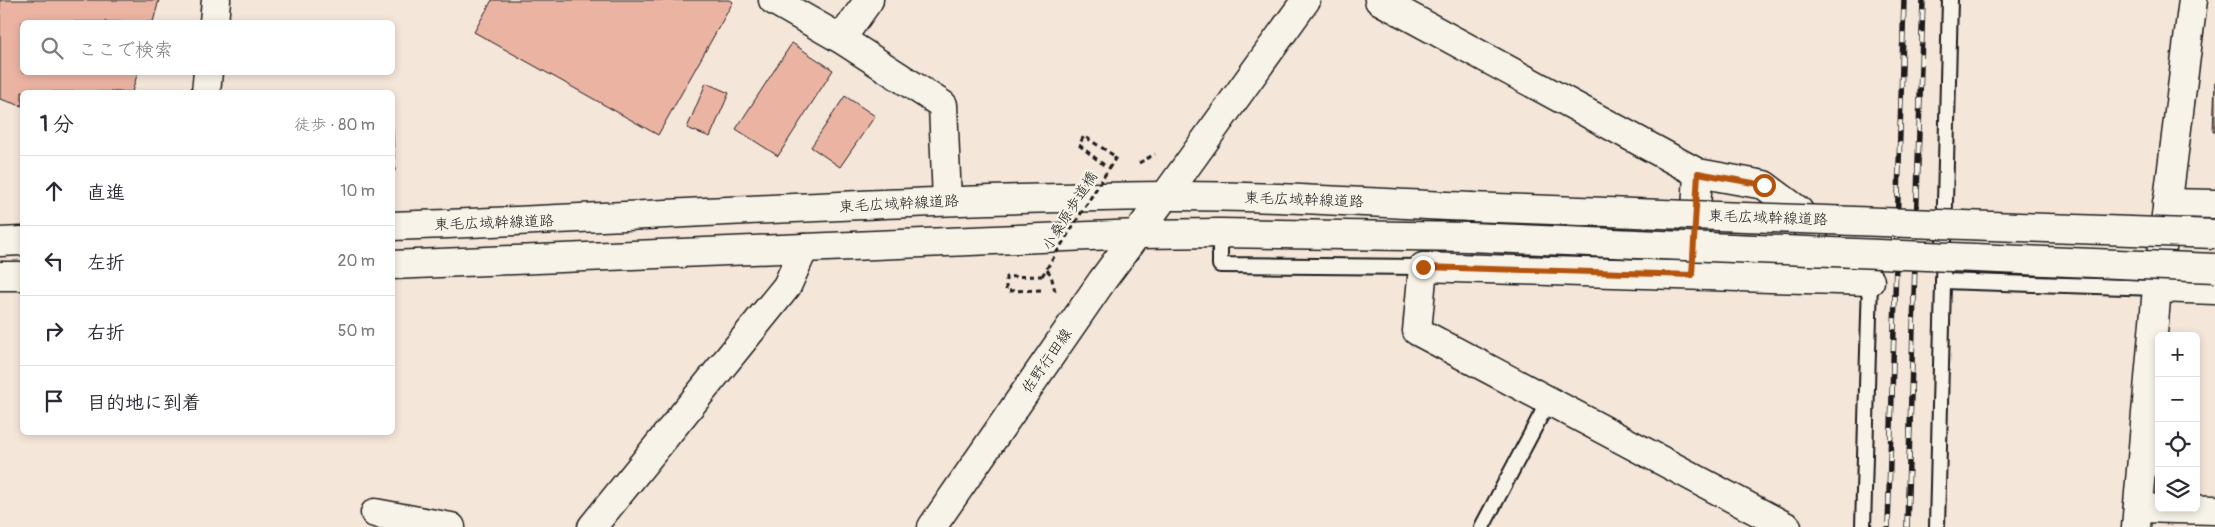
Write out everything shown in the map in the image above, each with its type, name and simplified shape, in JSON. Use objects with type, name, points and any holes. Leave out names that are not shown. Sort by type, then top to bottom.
[{"type":"main road","points":[[214,20],[216,0]]},
{"type":"main road","points":[[773,0],[841,39],[943,105],[947,201]]},
{"type":"main road","points":[[841,39],[869,0]]},
{"type":"main road","name":"佐野行田線","points":[[932,527],[1102,281],[1139,234],[1306,0]]},
{"type":"main road","points":[[1379,0],[1698,173],[1764,185],[1799,211],[1833,279]]},
{"type":"main road","points":[[2193,0],[2157,288],[2137,517],[2215,510]]},
{"type":"main road","points":[[206,90],[208,75]]},
{"type":"main road","points":[[1692,275],[1698,173]]},
{"type":"main road","name":"東毛広域幹線道路","points":[[395,226],[591,219],[947,201],[1165,196],[2215,234]]},
{"type":"main road","points":[[2168,203],[2215,204]]},
{"type":"main road","name":"東毛広域幹線道路","points":[[395,265],[1139,234],[1220,233],[1470,237],[2215,268]]},
{"type":"main road","points":[[0,242],[20,240]]},
{"type":"main road","points":[[592,527],[787,286],[804,248]]},
{"type":"main road","points":[[1787,527],[1417,331],[1423,267],[1870,281]]},
{"type":"main road","points":[[0,276],[20,276]]},
{"type":"main road","points":[[2157,288],[2215,290]]},
{"type":"main road","points":[[374,514],[451,527]]},
{"type":"lane","points":[[1936,527],[1950,0]]},
{"type":"lane","points":[[1220,233],[1220,265],[1423,267]]},
{"type":"lane","points":[[1863,527],[1870,281]]},
{"type":"lane","points":[[1943,281],[2157,288]]},
{"type":"lane","points":[[1482,527],[1549,400]]},
{"type":"path","name":"小桑原歩道橋","points":[[1041,290],[1006,291],[1006,277],[1042,276],[1116,157],[1084,136],[1079,145],[1104,163]]},
{"type":"path","points":[[1132,167],[1162,149]]},
{"type":"path","points":[[1104,173],[1113,171]]},
{"type":"path","points":[[1041,263],[1051,275],[1056,296]]},
{"type":"building","points":[[0,0],[159,0],[154,20],[20,20],[20,75],[137,75],[133,90],[20,90],[20,105],[0,99]]},
{"type":"building","points":[[492,0],[730,0],[733,2],[658,135],[474,32]]},
{"type":"building","points":[[792,43],[833,70],[778,156],[736,129]]},
{"type":"building","points":[[2215,82],[2215,131],[2213,131]]},
{"type":"building","points":[[706,83],[729,93],[710,137],[687,128]]},
{"type":"building","points":[[845,96],[875,116],[840,167],[811,147]]},
{"type":"railway","points":[[1888,527],[1904,0]]},
{"type":"railway","points":[[1907,527],[1923,0]]},
{"type":"route","points":[[1423,267],[1692,275],[1698,173],[1764,185]]}]
